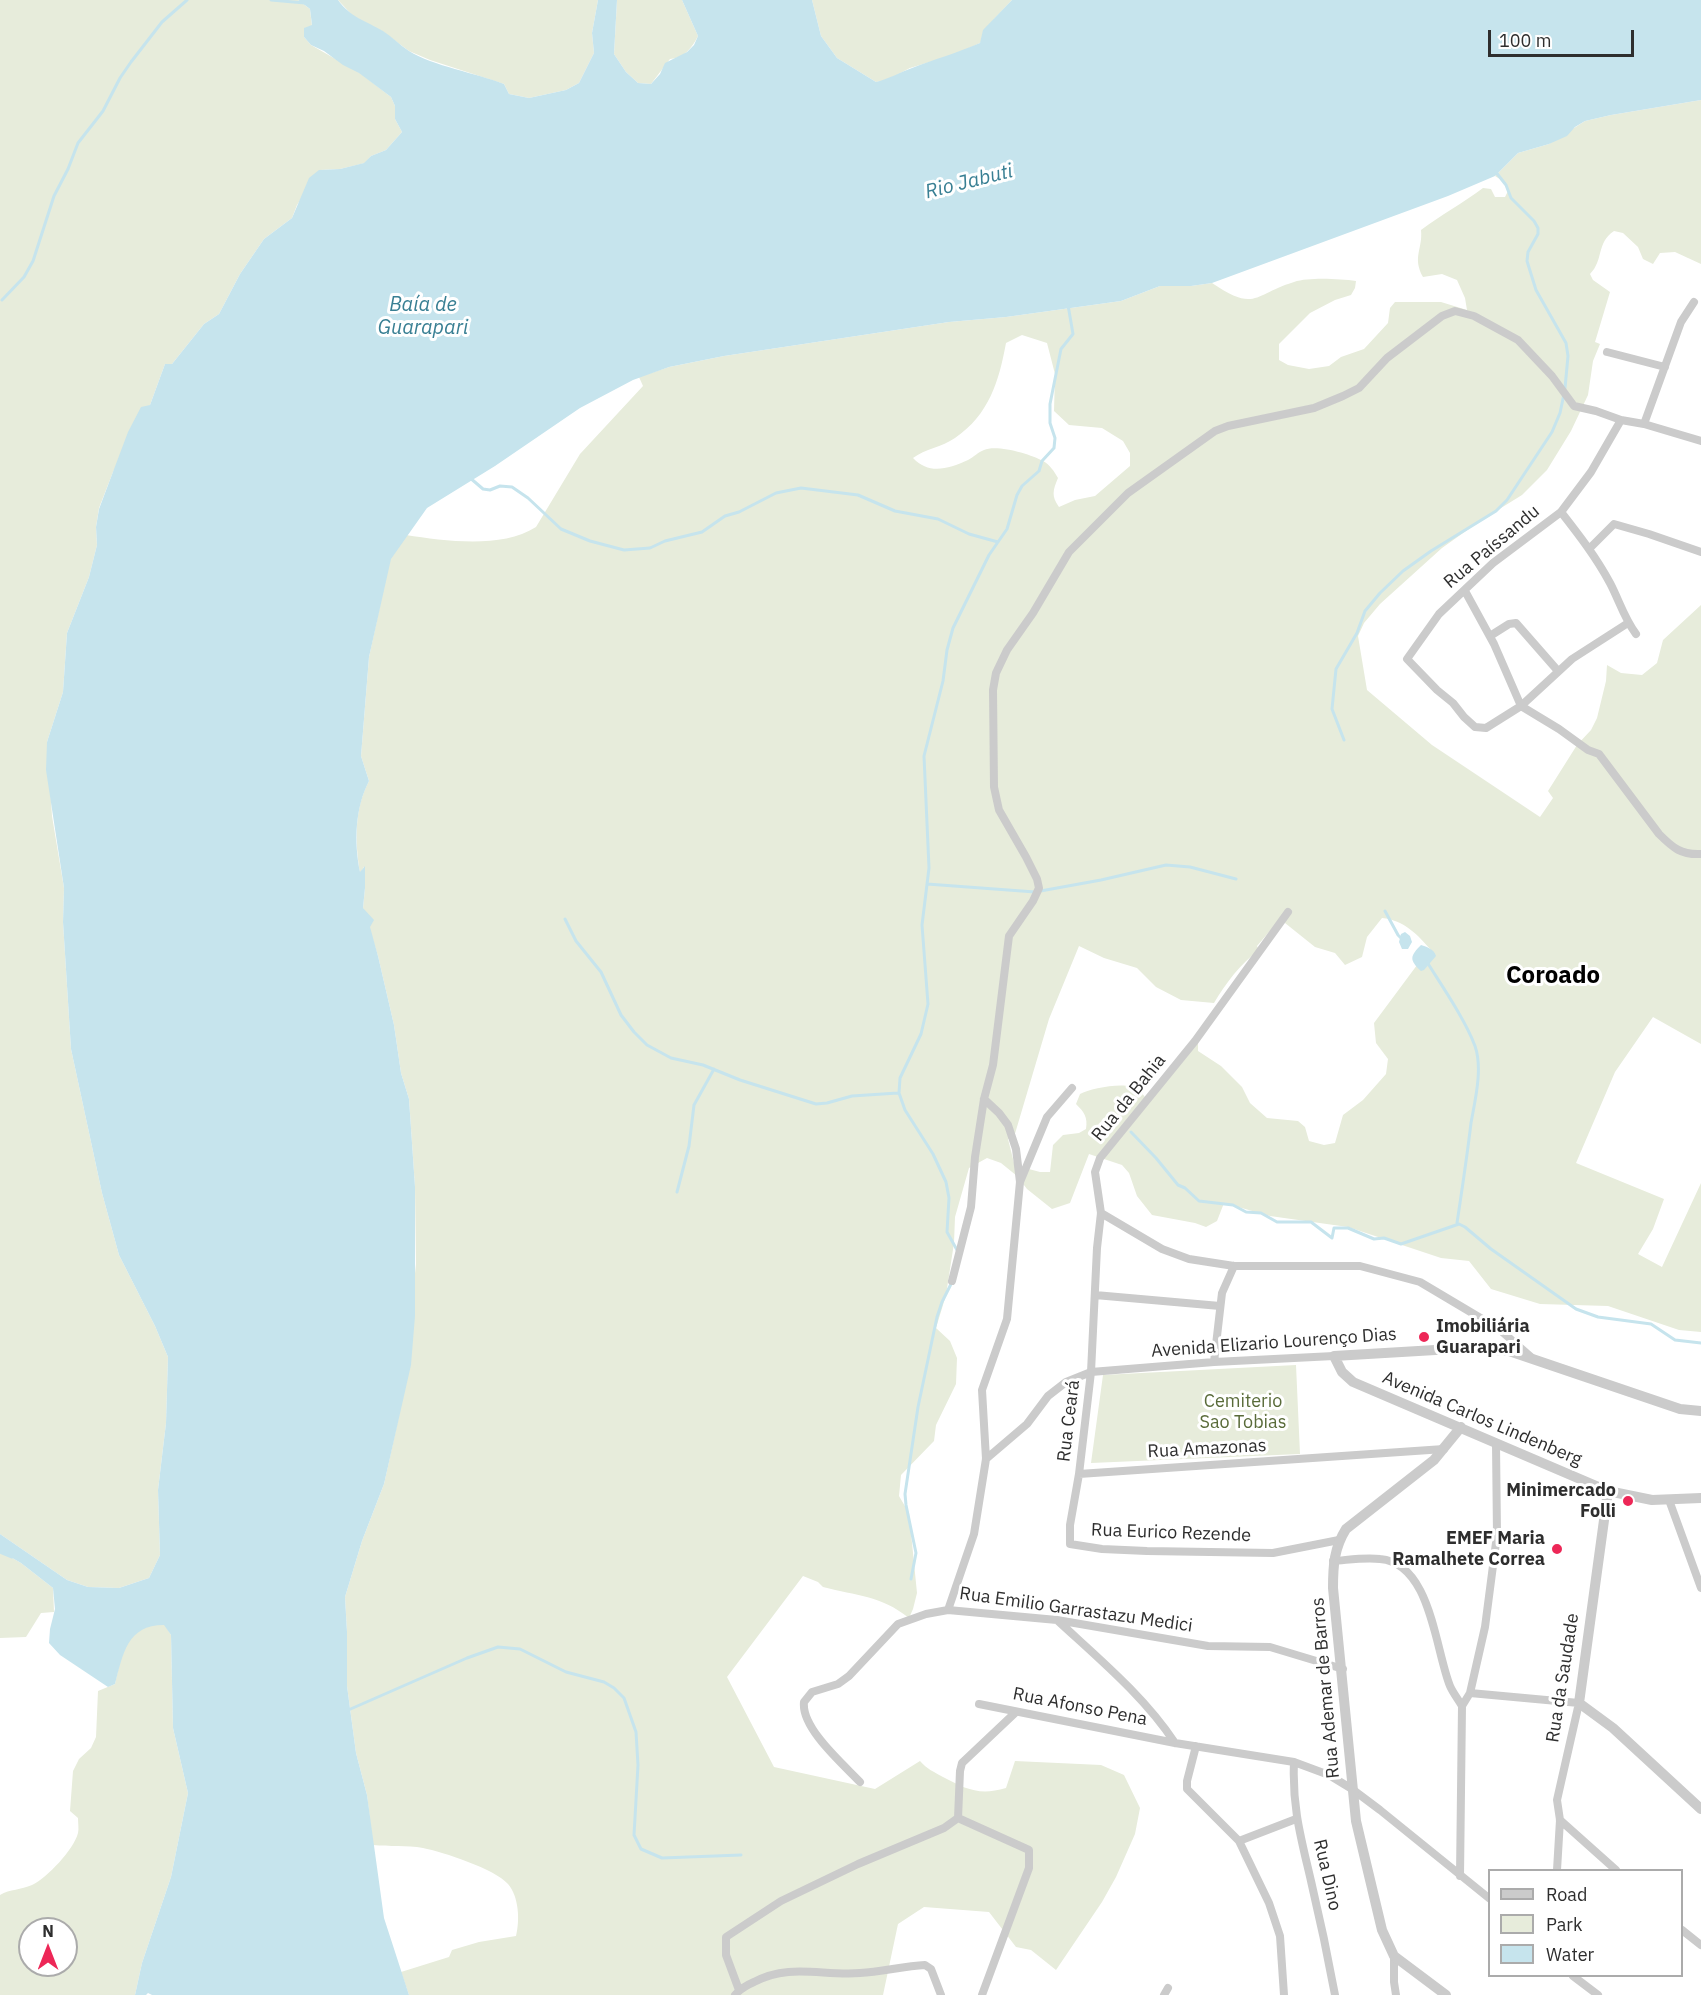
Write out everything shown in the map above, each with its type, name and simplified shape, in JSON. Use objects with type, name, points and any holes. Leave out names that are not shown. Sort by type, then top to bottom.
[{"type":"street","points":[[1644,424],[1681,321],[1694,302]]},
{"type":"street","points":[[952,1281],[971,1206],[975,1157],[984,1100],[993,1065],[1009,936],[1033,901],[1039,888],[1026,857],[999,810],[994,787],[993,690],[996,673],[1007,650],[1033,613],[1069,552],[1128,493],[1215,431],[1228,426],[1328,404],[1359,388],[1388,358],[1442,316],[1455,311],[1474,316],[1518,340],[1552,376],[1574,406],[1701,441]]},
{"type":"street","points":[[1607,352],[1665,367]]},
{"type":"street","name":"Rua Paíssandu","points":[[1521,706],[1486,728],[1475,727],[1407,659],[1439,614],[1493,563],[1561,512],[1591,472],[1621,420]]},
{"type":"street","points":[[1561,512],[1590,548],[1610,583],[1628,623],[1636,634]]},
{"type":"street","points":[[1590,548],[1614,524],[1701,552]]},
{"type":"street","points":[[1465,591],[1490,636],[1521,706],[1588,750],[1599,754],[1659,834],[1670,845],[1686,854],[1701,854]]},
{"type":"street","points":[[1490,636],[1509,624],[1516,623],[1558,671]]},
{"type":"street","points":[[1521,706],[1558,671],[1598,641],[1628,623]]},
{"type":"street","name":"Rua da Bahia","points":[[1091,1372],[1101,1213],[1095,1172],[1100,1158],[1195,1041],[1288,912]]},
{"type":"street","points":[[1020,1182],[1047,1117],[1072,1088]]},
{"type":"street","points":[[984,1100],[999,1113],[1008,1125],[1016,1149],[1020,1182]]},
{"type":"street","name":"Rua Emilio Garrastazu Medici","points":[[1020,1182],[1007,1319],[982,1390],[986,1459],[974,1534],[948,1610],[1057,1620],[1208,1646],[1270,1647],[1342,1670]]},
{"type":"street","points":[[1101,1213],[1162,1249],[1189,1259],[1234,1266],[1360,1266],[1420,1282],[1499,1329],[1533,1359]]},
{"type":"street","points":[[1214,1362],[1222,1293],[1234,1266]]},
{"type":"street","points":[[1095,1295],[1220,1306]]},
{"type":"street","name":"Avenida Elizario Lourenço Dias","points":[[986,1459],[1027,1424],[1048,1396],[1066,1382],[1091,1372],[1214,1362],[1469,1348],[1509,1351],[1680,1409],[1701,1411]]},
{"type":"street","name":"Avenida Carlos Lindenberg","points":[[1334,1356],[1342,1372],[1353,1382],[1608,1491],[1642,1498],[1669,1500],[1701,1498]]},
{"type":"street","name":"Rua Ceará","points":[[1079,1474],[1091,1372]]},
{"type":"street","name":"Rua Ademar de Barros","points":[[1396,1995],[1394,1956],[1382,1930],[1356,1821],[1333,1587],[1333,1561],[1339,1540],[1354,1522],[1434,1460],[1461,1427]]},
{"type":"street","points":[[1462,1706],[1470,1693],[1485,1627],[1497,1535],[1496,1444]]},
{"type":"street","name":"Rua Amazonas","points":[[1079,1474],[1444,1449]]},
{"type":"street","name":"Rua Eurico Rezende","points":[[1079,1474],[1070,1526],[1070,1544],[1102,1549],[1147,1551],[1273,1553],[1339,1540]]},
{"type":"street","name":"Rua da Saudade","points":[[1557,1869],[1560,1820],[1557,1800],[1579,1703],[1608,1491]]},
{"type":"street","points":[[1669,1500],[1701,1588]]},
{"type":"street","points":[[1333,1561],[1381,1558],[1407,1571],[1417,1583],[1436,1634],[1450,1685],[1462,1706],[1460,1876]]},
{"type":"street","points":[[860,1782],[820,1738],[806,1716],[804,1701],[812,1692],[838,1684],[849,1676],[898,1624],[926,1614],[948,1610]]},
{"type":"street","name":"Rua Afonso Pena","points":[[1057,1620],[1120,1679],[1167,1730],[1175,1743]]},
{"type":"street","points":[[1470,1693],[1579,1703],[1613,1728],[1701,1809]]},
{"type":"street","name":"Rua Afonso Pena","points":[[979,1704],[1175,1743],[1294,1762],[1329,1775],[1352,1789],[1488,1897]]},
{"type":"street","points":[[958,1818],[962,1763],[1016,1712]]},
{"type":"street","points":[[1196,1746],[1187,1789],[1239,1841],[1269,1903],[1280,1936],[1284,1995]]},
{"type":"street","name":"Rua Dino","points":[[1294,1762],[1293,1790],[1296,1819],[1328,1954],[1335,1995]]},
{"type":"street","points":[[941,1995],[932,1970],[925,1965],[848,1974],[779,1971],[762,1977],[737,1993],[726,1955],[725,1939],[781,1901],[858,1864],[944,1828],[958,1818]]},
{"type":"street","points":[[958,1818],[1029,1850],[1029,1868],[982,1995]]},
{"type":"street","points":[[1239,1841],[1296,1819]]},
{"type":"street","points":[[1560,1820],[1615,1869]]},
{"type":"street","points":[[1683,1931],[1701,1945]]},
{"type":"street","points":[[1394,1956],[1446,1995]]},
{"type":"street","points":[[1574,1977],[1598,1995]]},
{"type":"green space","points":[[0,0],[298,0],[310,9],[312,26],[304,29],[304,37],[311,45],[360,73],[391,97],[395,106],[395,119],[402,132],[386,150],[371,156],[365,163],[340,169],[320,170],[297,205],[292,218],[264,239],[240,274],[219,314],[204,324],[172,364],[165,364],[150,405],[113,472],[99,508],[96,527],[97,545],[89,577],[67,633],[63,692],[47,742],[52,816],[64,888],[63,922],[71,1049],[102,1193],[119,1255],[168,1357],[166,1423],[158,1490],[160,1555],[149,1578],[119,1588],[88,1587],[67,1580],[0,1534]]},
{"type":"green space","points":[[338,0],[598,0],[592,33],[594,53],[579,83],[566,90],[529,98],[509,94],[504,84],[409,51],[382,31],[353,16]]},
{"type":"green space","points":[[617,0],[682,0],[698,36],[687,52],[670,59],[651,84],[638,83],[626,72],[614,54]]},
{"type":"green space","points":[[812,0],[1012,0],[994,19],[980,43],[956,54],[910,68],[887,80],[876,82],[837,58],[821,36]]},
{"type":"green space","points":[[1701,100],[1701,264],[1675,252],[1660,253],[1653,264],[1643,259],[1638,247],[1623,233],[1614,231],[1608,236],[1590,274],[1593,280],[1610,292],[1595,342],[1600,344],[1593,361],[1588,395],[1571,431],[1547,470],[1522,495],[1442,548],[1380,604],[1364,623],[1358,636],[1367,690],[1432,745],[1540,817],[1553,798],[1548,791],[1597,718],[1606,681],[1607,665],[1621,673],[1642,675],[1657,663],[1663,640],[1701,605],[1701,1044],[1653,1017],[1615,1072],[1576,1163],[1664,1199],[1653,1229],[1638,1254],[1662,1267],[1701,1183],[1701,1332],[1679,1330],[1608,1306],[1540,1304],[1491,1289],[1469,1261],[1441,1258],[1348,1227],[1270,1216],[1224,1203],[1217,1221],[1206,1227],[1152,1215],[1137,1196],[1129,1173],[1122,1165],[1089,1154],[1070,1203],[1052,1209],[1027,1189],[1017,1176],[1001,1163],[987,1158],[969,1168],[955,1217],[954,1243],[946,1295],[936,1328],[950,1341],[957,1358],[956,1384],[936,1425],[934,1441],[901,1475],[899,1496],[909,1513],[917,1593],[909,1618],[878,1600],[823,1587],[818,1582],[803,1576],[727,1677],[774,1767],[875,1789],[920,1761],[951,1781],[980,1791],[1006,1788],[1015,1761],[1101,1765],[1124,1775],[1140,1808],[1135,1834],[1102,1902],[1056,1970],[1031,1950],[1016,1947],[989,1912],[924,1907],[898,1924],[883,1995],[409,1995],[401,1972],[449,1957],[452,1950],[479,1942],[516,1936],[518,1916],[512,1889],[501,1878],[481,1867],[423,1848],[373,1845],[367,1795],[356,1753],[347,1686],[345,1597],[362,1541],[384,1484],[401,1406],[416,1264],[415,1187],[409,1099],[401,1073],[394,1025],[378,956],[363,908],[364,867],[360,873],[357,849],[358,814],[369,781],[361,756],[369,657],[390,559],[406,535],[455,541],[490,541],[522,534],[536,527],[580,454],[643,386],[639,377],[669,367],[724,356],[949,322],[1006,317],[1121,301],[1160,286],[1212,283],[1227,292],[1247,299],[1262,296],[1301,280],[1356,281],[1351,295],[1335,300],[1310,313],[1279,344],[1279,360],[1288,365],[1309,369],[1329,366],[1341,357],[1364,349],[1388,323],[1390,308],[1395,302],[1441,302],[1467,310],[1465,298],[1457,280],[1442,274],[1423,277],[1418,264],[1421,230],[1483,188],[1491,189],[1495,197],[1505,197],[1508,191],[1506,183],[1495,176],[1518,153],[1549,144],[1585,121]],"holes":[[[1022,335],[1047,343],[1055,374],[1054,411],[1069,425],[1102,428],[1123,441],[1130,453],[1130,466],[1095,496],[1075,500],[1059,507],[1054,493],[1058,478],[1052,468],[1038,458],[1014,451],[989,448],[961,463],[939,469],[926,467],[913,458],[955,438],[976,419],[996,384],[1006,343]],[[1382,918],[1404,925],[1431,950],[1423,957],[1374,1023],[1376,1043],[1388,1059],[1386,1074],[1363,1100],[1343,1115],[1335,1143],[1324,1145],[1309,1141],[1305,1127],[1298,1121],[1267,1118],[1250,1103],[1242,1087],[1221,1066],[1198,1051],[1198,1040],[1147,1100],[1138,1089],[1117,1085],[1080,1094],[1076,1104],[1085,1115],[1086,1129],[1079,1133],[1063,1135],[1053,1145],[1050,1172],[1025,1168],[1017,1175],[1008,1139],[1014,1137],[1049,1019],[1079,946],[1104,958],[1137,968],[1156,987],[1181,1000],[1214,1003],[1234,974],[1259,950],[1257,946],[1280,919],[1315,947],[1335,953],[1345,965],[1362,957],[1367,937]]]},
{"type":"green space","name":"Cemiterio Sao Tobias","points":[[1296,1365],[1300,1454],[1091,1463],[1103,1375]]},
{"type":"green space","points":[[0,1551],[21,1563],[53,1588],[54,1612],[41,1613],[26,1637],[0,1638]]},
{"type":"green space","points":[[151,1625],[165,1625],[171,1635],[173,1728],[188,1793],[171,1877],[142,1963],[135,1995],[0,1995],[0,1895],[28,1887],[45,1876],[75,1840],[78,1818],[70,1811],[73,1771],[79,1759],[91,1748],[96,1737],[98,1691],[115,1684],[122,1655],[138,1631]]},
{"type":"water","name":"Baía de Guarapari","points":[[298,0],[338,0],[353,15],[383,31],[419,56],[504,84],[509,94],[529,98],[566,90],[579,83],[594,53],[592,33],[598,0],[617,0],[614,54],[626,72],[638,83],[651,84],[660,74],[665,63],[687,52],[694,45],[698,36],[682,0],[812,0],[821,36],[837,58],[876,82],[980,43],[983,30],[1012,0],[1701,0],[1701,100],[1585,121],[1567,136],[1518,153],[1495,176],[1448,196],[1212,283],[1160,286],[1121,301],[1006,317],[949,322],[724,356],[669,367],[633,380],[580,408],[495,466],[427,508],[391,559],[369,657],[361,756],[369,781],[361,802],[357,825],[360,872],[365,866],[363,908],[374,920],[370,927],[394,1025],[401,1073],[409,1099],[415,1187],[415,1316],[411,1365],[384,1484],[362,1541],[345,1597],[347,1686],[356,1753],[367,1795],[384,1918],[409,1995],[152,1995],[148,1993],[135,1995],[142,1963],[171,1877],[188,1793],[173,1728],[171,1635],[164,1625],[152,1626],[134,1636],[124,1652],[115,1684],[108,1687],[60,1655],[49,1643],[55,1609],[53,1588],[21,1563],[0,1551],[0,1534],[67,1580],[88,1587],[119,1588],[149,1578],[160,1555],[158,1490],[166,1423],[168,1357],[119,1255],[102,1193],[71,1049],[63,922],[64,888],[46,770],[47,742],[63,692],[67,633],[89,577],[97,545],[96,527],[99,509],[128,432],[141,407],[150,405],[165,364],[172,364],[204,324],[219,314],[240,274],[264,239],[292,218],[309,178],[319,170],[340,169],[364,163],[371,156],[386,150],[402,132],[395,119],[395,106],[391,97],[359,73],[311,45],[304,37],[304,28],[312,25],[310,9]]},
{"type":"water","points":[[1405,932],[1410,936],[1412,942],[1408,949],[1402,949],[1399,942],[1401,934]]},
{"type":"water","points":[[1421,945],[1432,950],[1436,956],[1421,971],[1412,958]]},
{"type":"waterway","points":[[2,300],[24,277],[33,261],[54,196],[78,143],[103,111],[131,62],[162,22],[187,0]]},
{"type":"waterway","points":[[271,0],[305,3]]},
{"type":"waterway","points":[[1495,171],[1506,185],[1511,198],[1538,228],[1538,234],[1528,252],[1527,261],[1536,290],[1566,343],[1568,356],[1565,388]]},
{"type":"waterway","points":[[957,1250],[947,1232],[949,1198],[946,1182],[933,1154],[905,1110],[899,1093],[900,1078],[921,1034],[928,1004],[922,925],[929,868],[924,756],[943,681],[947,650],[953,628],[989,555],[1007,529],[1022,486],[1039,471],[1042,461],[1054,448],[1055,438],[1050,423],[1050,404],[1061,349],[1073,334],[1068,305]]},
{"type":"waterway","points":[[1344,740],[1332,709],[1336,669],[1357,633],[1365,611],[1403,571],[1496,511],[1507,500],[1552,432],[1560,413],[1564,394]]},
{"type":"waterway","points":[[469,477],[483,489],[490,490],[500,486],[512,487],[528,498],[561,529],[590,541],[624,550],[650,548],[665,541],[702,532],[725,516],[739,512],[776,493],[801,488],[858,495],[895,511],[938,519],[969,534],[998,542]]},
{"type":"waterway","points":[[927,884],[1035,892],[1166,865],[1190,867],[1236,879]]},
{"type":"waterway","points":[[1385,911],[1403,940]]},
{"type":"waterway","points":[[565,919],[576,941],[601,972],[621,1015],[647,1045],[671,1058],[703,1065],[740,1080],[816,1104],[852,1096],[898,1093]]},
{"type":"waterway","points":[[1427,962],[1466,1026],[1477,1055],[1478,1085],[1457,1223]]},
{"type":"waterway","points":[[677,1192],[689,1146],[694,1105],[714,1069]]},
{"type":"waterway","points":[[1131,1132],[1178,1185],[1185,1188],[1199,1201],[1233,1205],[1246,1212],[1261,1213],[1277,1222],[1311,1222],[1332,1238],[1334,1228],[1348,1228],[1374,1239],[1384,1238],[1401,1244],[1459,1224],[1576,1309],[1598,1317],[1651,1324],[1675,1340],[1701,1343]]},
{"type":"waterway","points":[[911,1579],[916,1553],[905,1494],[918,1407],[937,1317],[952,1282]]},
{"type":"waterway","points":[[0,1552],[12,1557]]},
{"type":"waterway","points":[[346,1711],[467,1658],[498,1647],[520,1649],[566,1672],[604,1682],[624,1698],[636,1732],[638,1765],[634,1835],[641,1849],[662,1858],[741,1855]]},
{"type":"place","name":"Imobiliária Guarapari","points":[[1424,1337]]},
{"type":"place","name":"Minimercado Folli","points":[[1628,1501]]},
{"type":"place","name":"EMEF Maria Ramalhete Correa","points":[[1557,1549]]},
{"type":"district","name":"Coroado","points":[[1553,976]]},
{"type":"water label","name":"Rio Jabuti","points":[[969,182]]}]
